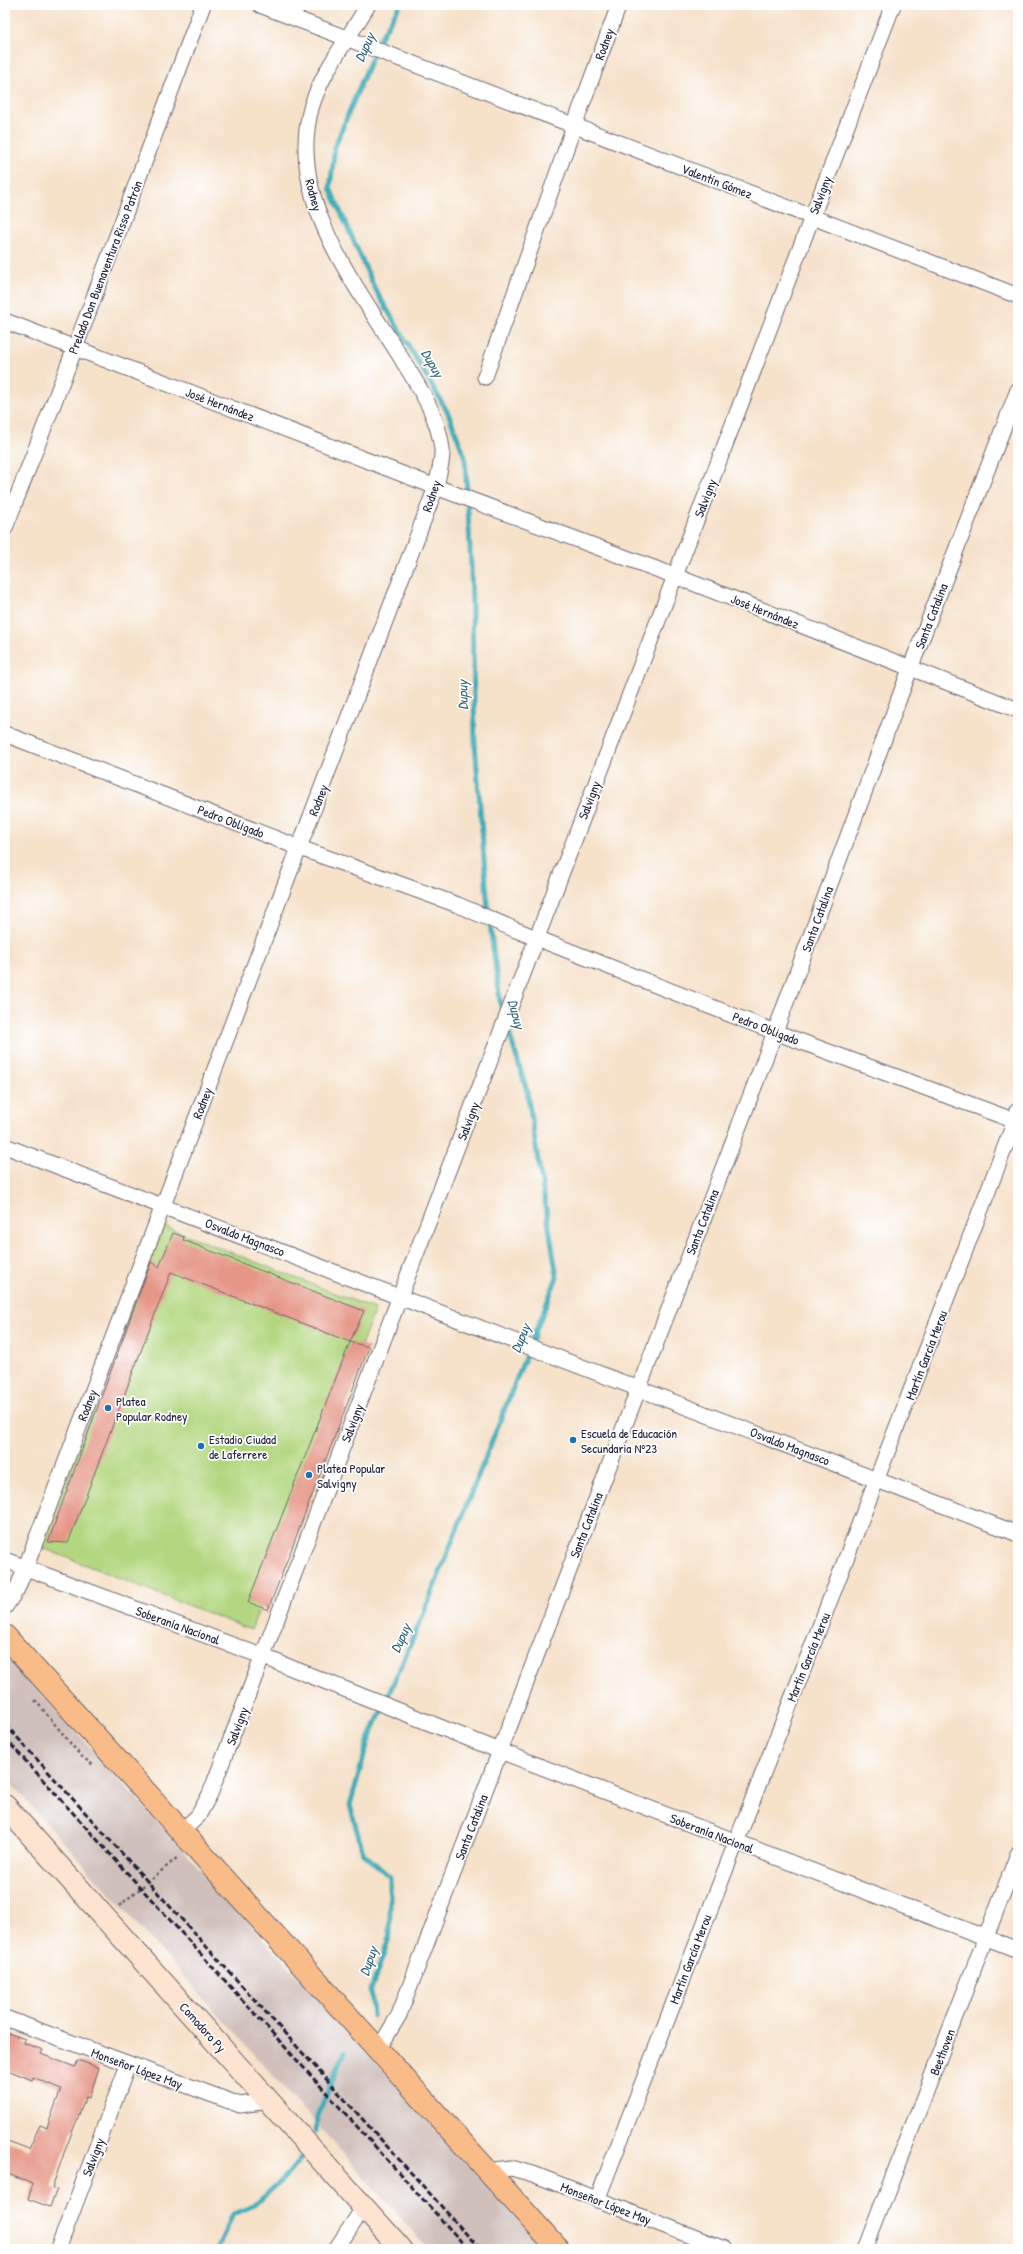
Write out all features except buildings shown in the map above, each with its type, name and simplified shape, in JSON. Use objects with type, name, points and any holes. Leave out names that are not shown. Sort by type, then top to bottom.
[{"type":"main road","points":[[5,1636],[558,2249]]},
{"type":"main road","name":"Comodoro Py","points":[[5,1806],[401,2249]]},
{"type":"street","name":"Prelado Don Buenaventura Risso Patrón","points":[[5,528],[75,348],[203,5]]},
{"type":"street","points":[[260,5],[348,38]]},
{"type":"street","name":"Rodney","points":[[5,1607],[17,1589],[25,1569],[436,487],[442,450],[432,408],[329,240],[316,207],[308,174],[306,138],[312,105],[329,66],[368,5]]},
{"type":"street","name":"Rodney","points":[[486,377],[574,126],[619,5]]},
{"type":"street","name":"Salvigny","points":[[188,1838],[210,1794],[264,1657],[399,1297],[518,991],[536,938],[893,5]]},
{"type":"street","name":"Valentín Gómez","points":[[348,38],[1018,296]]},
{"type":"street","name":"José Hernández","points":[[5,321],[436,487],[675,576],[1018,710]]},
{"type":"street","name":"Santa Catalina","points":[[378,2050],[399,2015],[775,1032],[910,669],[1018,390]]},
{"type":"street","name":"Pedro Obligado","points":[[5,734],[300,848],[458,905],[516,930],[775,1032],[1017,1119]]},
{"type":"street","points":[[1017,1119],[1018,1140]]},
{"type":"street","name":"Martín García Merou","points":[[597,2200],[1017,1119]]},
{"type":"street","name":"Osvaldo Magnasco","points":[[5,1146],[1018,1534]]},
{"type":"street","name":"Soberanía Nacional","points":[[5,1560],[25,1569],[264,1657],[407,1715],[1018,1950]]},
{"type":"street","name":"Beethoven","points":[[865,2249],[1018,1854]]},
{"type":"street","name":"Monseñor López May","points":[[5,2018],[128,2065],[240,2104],[270,2101]]},
{"type":"street","name":"Salvigny","points":[[58,2249],[128,2065]]},
{"type":"street","name":"Monseñor López May","points":[[487,2171],[510,2168],[533,2174],[724,2249]]},
{"type":"street","points":[[336,2249],[364,2207]]},
{"type":"path","points":[[105,1918],[188,1838]]},
{"type":"shaded area","points":[[5,1654],[545,2249],[429,2249],[5,1777]]},
{"type":"green space","name":"Estadio Ciudad de Laferrere","points":[[164,1226],[375,1309],[251,1630],[40,1547]]},
{"type":"waterway","name":"Dupuy","points":[[400,5],[379,40],[335,146],[330,188],[375,289],[448,413],[465,457],[471,566],[475,743],[488,909],[500,1002],[504,1015]]},
{"type":"waterway","name":"Dupuy","points":[[373,2016],[371,1990],[390,1935],[390,1877],[363,1853],[350,1805],[368,1742],[423,1615],[557,1277],[527,1091],[507,1026]]},
{"type":"waterway","points":[[316,2131],[317,2116],[345,2052]]},
{"type":"waterway","points":[[217,2249],[233,2214],[255,2205],[287,2175],[300,2159]]},
{"type":"railway","points":[[5,1724],[480,2249]]},
{"type":"railway","points":[[5,1738],[468,2249]]},
{"type":"place","name":"Platea Popular Rodney","points":[[108,1408]]},
{"type":"place","name":"Escuela de Educación Secundaria Nº23","points":[[573,1440]]},
{"type":"place","name":"Estadio Ciudad de Laferrere","points":[[201,1446]]},
{"type":"place","name":"Platea Popular Salvigny","points":[[309,1475]]}]
